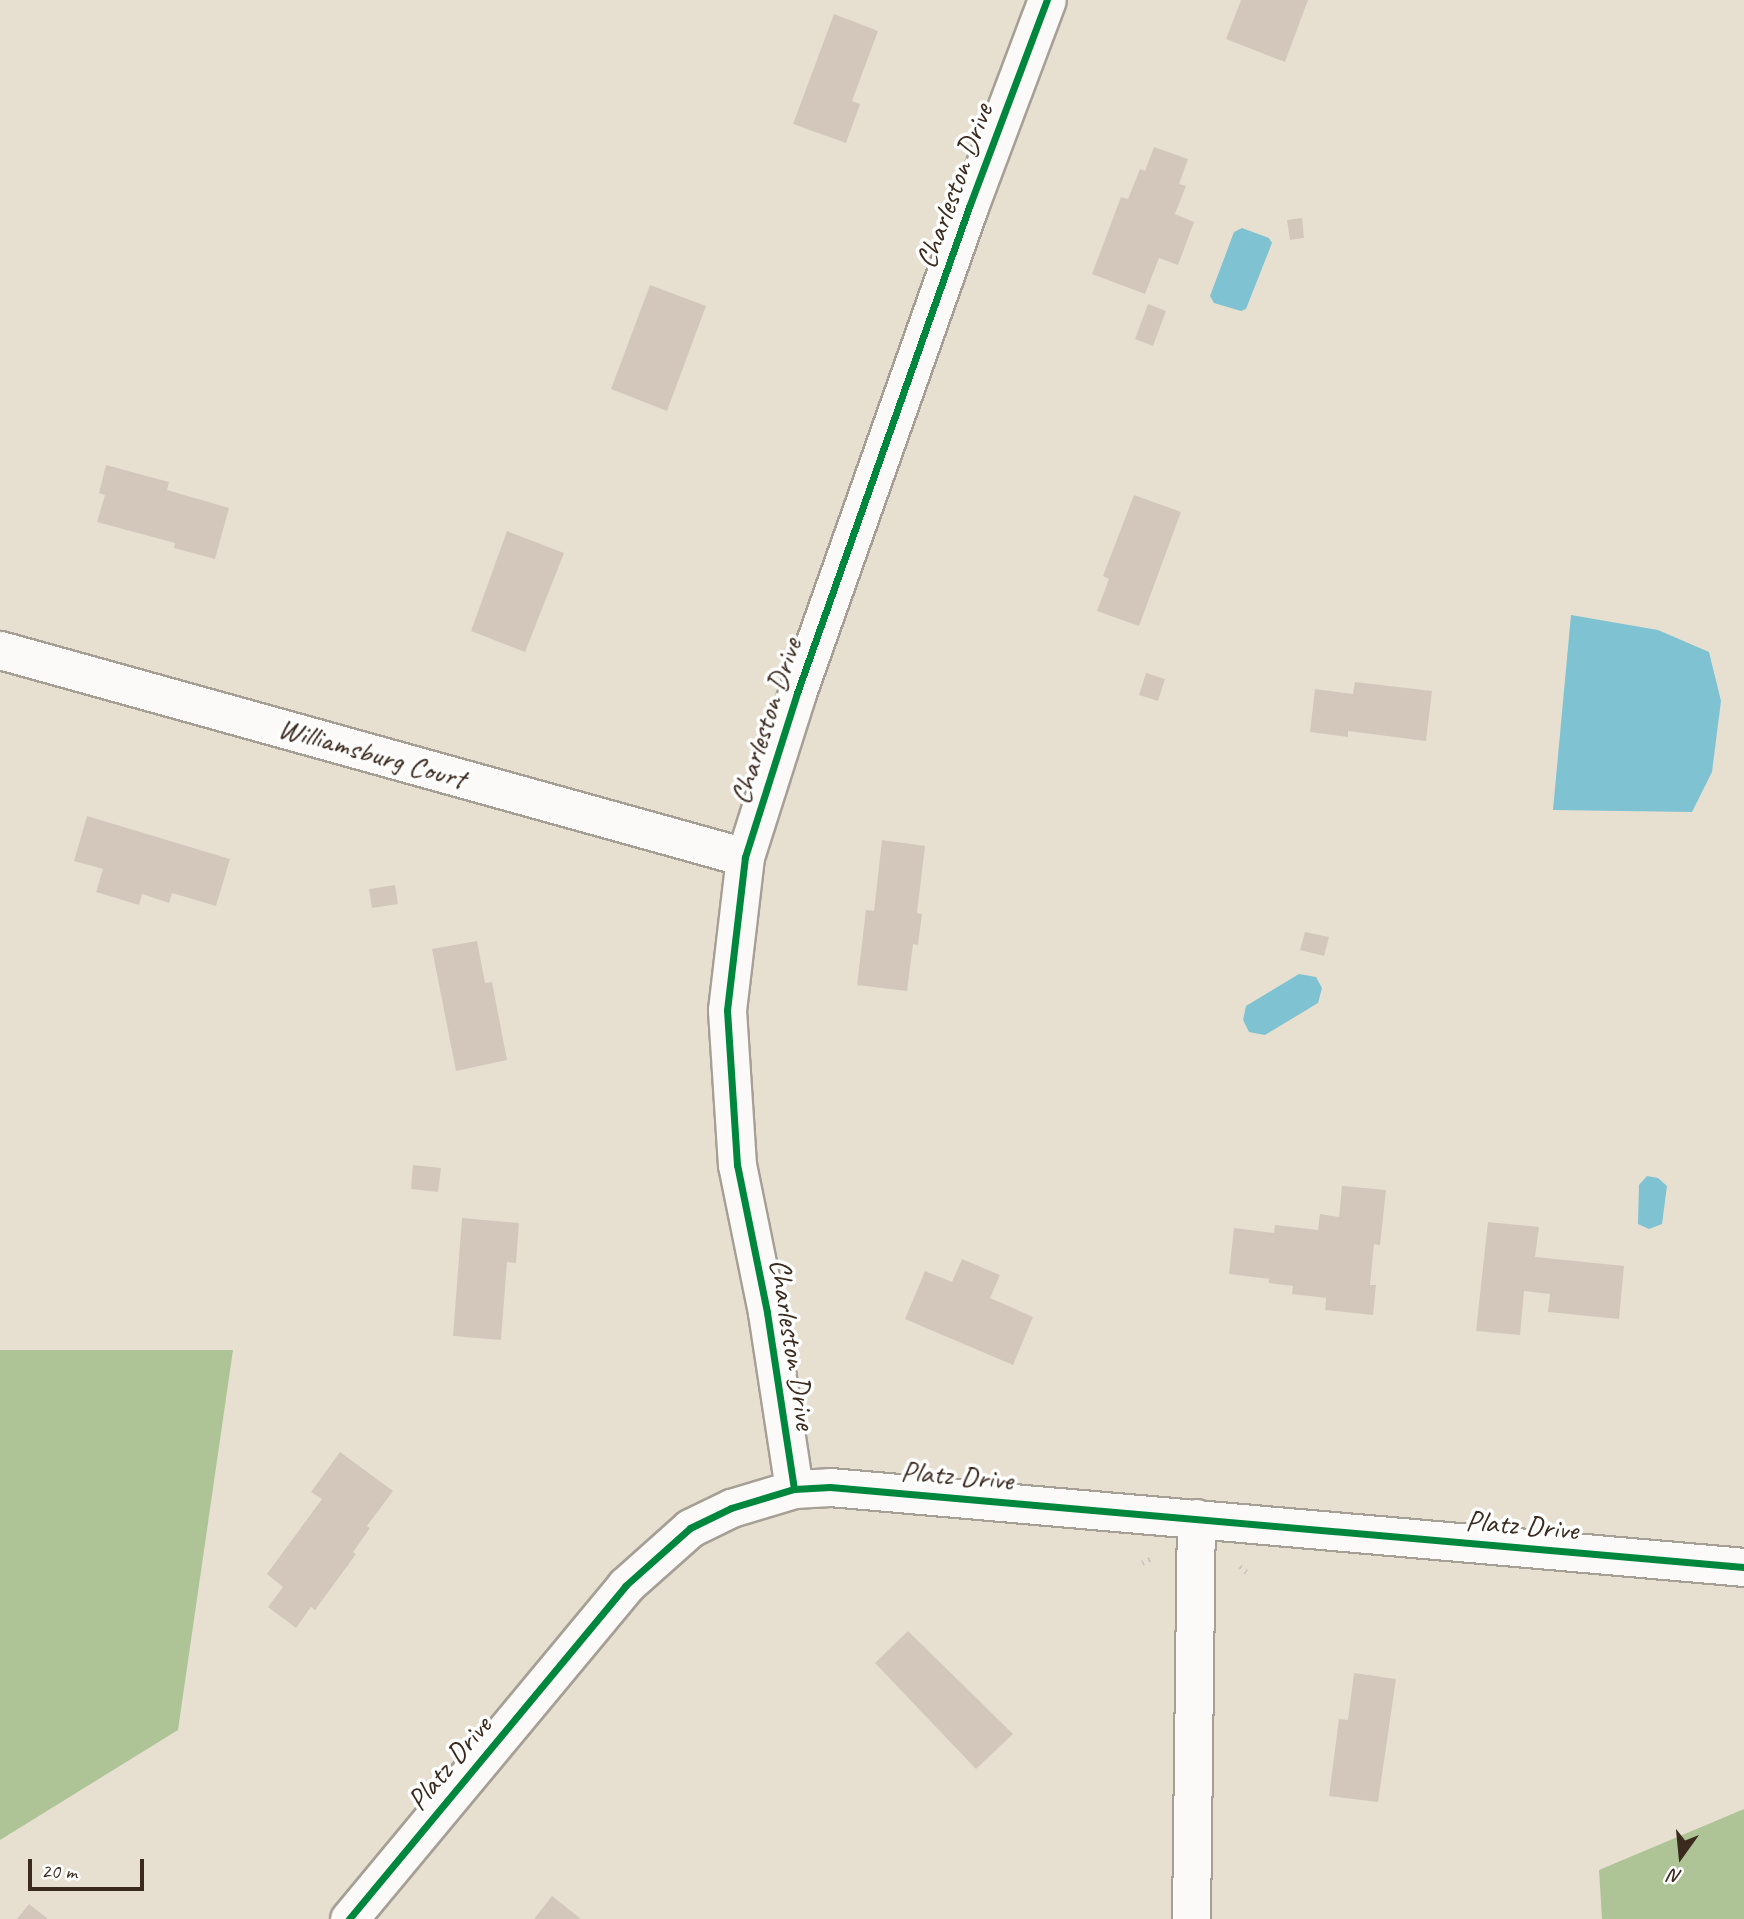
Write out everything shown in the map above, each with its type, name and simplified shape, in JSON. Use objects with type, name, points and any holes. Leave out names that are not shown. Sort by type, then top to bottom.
[{"type":"street","name":"Charleston Drive","points":[[794,1489],[767,1312],[737,1165],[727,1010],[745,857],[797,693],[969,207],[1047,0]]},
{"type":"street","name":"Williamsburg Court","points":[[0,650],[745,857]]},
{"type":"street","name":"Platz Drive","points":[[349,1919],[625,1586],[690,1528],[731,1507],[794,1489],[830,1487],[1744,1567]]},
{"type":"street","points":[[1191,1919],[1196,1518]]},
{"type":"path","points":[[1142,1563],[1154,1557]]},
{"type":"path","points":[[1240,1566],[1249,1574]]},
{"type":"green space","points":[[0,1350],[233,1350],[178,1730],[0,1840]]},
{"type":"green space","points":[[1744,1809],[1744,1919],[1602,1919],[1599,1870]]},
{"type":"water","points":[[1242,228],[1269,238],[1272,243],[1246,309],[1241,311],[1214,303],[1210,296],[1234,232]]},
{"type":"water","points":[[1571,615],[1658,630],[1709,652],[1721,701],[1712,772],[1692,812],[1553,810]]},
{"type":"water","points":[[1299,974],[1316,977],[1322,988],[1318,1003],[1265,1035],[1249,1032],[1243,1020],[1246,1006]]},
{"type":"water","points":[[1647,1176],[1658,1178],[1667,1186],[1662,1224],[1649,1229],[1638,1224],[1639,1185]]},
{"type":"building","points":[[1241,0],[1308,0],[1285,62],[1226,39]]},
{"type":"building","points":[[834,14],[878,31],[852,101],[860,104],[846,143],[793,124]]},
{"type":"building","points":[[1154,147],[1188,159],[1179,184],[1186,186],[1175,214],[1194,222],[1178,265],[1159,258],[1145,294],[1092,274],[1121,197],[1128,199],[1140,169],[1145,171]]},
{"type":"building","points":[[1302,218],[1304,238],[1290,240],[1287,220]]},
{"type":"building","points":[[650,285],[706,306],[667,411],[611,389]]},
{"type":"building","points":[[1148,304],[1166,311],[1153,346],[1135,339]]},
{"type":"building","points":[[106,465],[169,482],[167,490],[229,508],[215,559],[174,548],[175,543],[97,522],[105,495],[99,493]]},
{"type":"building","points":[[1134,495],[1181,512],[1139,626],[1097,611],[1109,579],[1103,576]]},
{"type":"building","points":[[507,531],[564,553],[525,652],[471,631]]},
{"type":"building","points":[[1146,673],[1165,679],[1158,701],[1139,695]]},
{"type":"building","points":[[1355,682],[1432,691],[1426,741],[1348,731],[1348,737],[1310,732],[1315,689],[1353,694]]},
{"type":"building","points":[[87,816],[230,859],[216,906],[172,893],[169,903],[142,894],[139,905],[96,892],[103,869],[74,861]]},
{"type":"building","points":[[882,840],[925,846],[917,913],[922,914],[918,945],[913,944],[907,991],[857,985],[866,910],[874,911]]},
{"type":"building","points":[[395,885],[398,904],[372,908],[369,889]]},
{"type":"building","points":[[1305,932],[1329,937],[1324,956],[1300,950]]},
{"type":"building","points":[[477,941],[485,983],[492,982],[507,1060],[456,1071],[432,949]]},
{"type":"building","points":[[413,1165],[441,1168],[438,1192],[411,1189]]},
{"type":"building","points":[[1342,1186],[1386,1190],[1380,1245],[1374,1244],[1370,1285],[1376,1285],[1373,1315],[1325,1310],[1326,1298],[1292,1294],[1293,1286],[1269,1283],[1269,1279],[1229,1274],[1234,1228],[1274,1233],[1275,1225],[1318,1230],[1320,1214],[1339,1217]]},
{"type":"building","points":[[462,1218],[519,1223],[516,1263],[507,1262],[501,1340],[453,1336]]},
{"type":"building","points":[[1488,1222],[1539,1227],[1535,1257],[1624,1266],[1619,1319],[1548,1312],[1550,1294],[1524,1291],[1520,1335],[1476,1331]]},
{"type":"building","points":[[962,1259],[1000,1275],[990,1298],[1033,1317],[1013,1365],[905,1319],[925,1271],[952,1282]]},
{"type":"building","points":[[340,1452],[393,1491],[367,1526],[370,1528],[353,1552],[356,1554],[315,1610],[311,1607],[296,1628],[268,1607],[283,1587],[267,1574],[322,1499],[311,1492]]},
{"type":"building","points":[[908,1631],[1013,1734],[976,1769],[875,1663]]},
{"type":"building","points":[[1354,1673],[1396,1679],[1378,1802],[1329,1796],[1339,1719],[1348,1720]]},
{"type":"building","points":[[552,1896],[581,1919],[534,1919]]},
{"type":"building","points":[[29,1904],[48,1919],[17,1919]]},
{"type":"cycle path","points":[[794,1489],[767,1312],[737,1165],[727,1010],[745,857],[797,693],[969,207],[1047,0]]},
{"type":"cycle path","points":[[349,1919],[625,1586],[690,1528],[731,1508],[794,1489],[830,1487],[1744,1567]]}]
